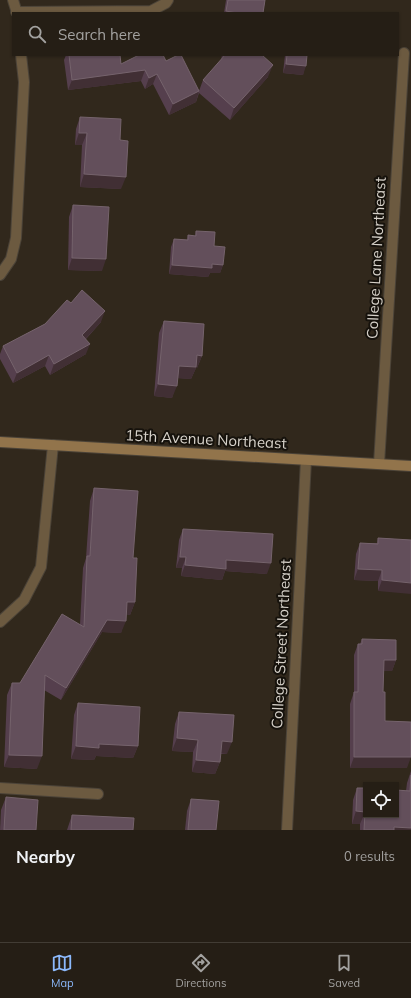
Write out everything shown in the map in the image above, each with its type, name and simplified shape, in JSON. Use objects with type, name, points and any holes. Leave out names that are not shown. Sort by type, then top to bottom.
[{"type":"street","points":[[13,0],[17,12]]},
{"type":"street","points":[[84,12],[151,11],[168,0]]},
{"type":"street","name":"College Lane Northeast","points":[[379,464],[404,53]]},
{"type":"street","points":[[0,275],[11,259],[16,238],[24,82],[21,56]]},
{"type":"street","name":"15th Avenue Northeast","points":[[0,442],[411,466]]},
{"type":"street","points":[[0,622],[24,600],[41,567],[53,445]]},
{"type":"street","name":"College Street Northeast","points":[[287,830],[306,460]]},
{"type":"street","points":[[0,788],[98,794]]},
{"type":"building","points":[[228,0],[265,0],[263,12],[226,11]]},
{"type":"building","points":[[69,56],[120,56],[121,64],[137,56],[164,56],[166,61],[176,56],[182,56],[199,91],[173,104],[157,74],[149,78],[145,70],[72,80]]},
{"type":"building","points":[[224,56],[263,56],[273,65],[234,108],[203,80]]},
{"type":"building","points":[[287,56],[307,56],[306,66],[286,64]]},
{"type":"building","points":[[80,117],[121,119],[120,140],[128,141],[126,177],[84,174],[87,133],[79,133]]},
{"type":"building","points":[[73,205],[109,207],[106,259],[72,258]]},
{"type":"building","points":[[196,231],[215,232],[214,246],[225,247],[223,265],[212,264],[212,268],[172,265],[174,239],[188,240],[188,235],[196,236]]},
{"type":"building","points":[[82,290],[105,311],[82,335],[90,344],[54,364],[49,355],[17,373],[3,346],[45,324],[67,300],[71,303]]},
{"type":"building","points":[[164,321],[204,324],[202,356],[197,355],[196,367],[179,366],[177,386],[158,384]]},
{"type":"building","points":[[94,488],[138,491],[133,558],[137,558],[135,602],[127,602],[126,621],[107,620],[66,688],[45,675],[42,756],[9,755],[12,683],[20,683],[62,614],[84,627],[87,556],[90,556]]},
{"type":"building","points":[[183,529],[273,534],[271,563],[226,560],[226,569],[185,565],[186,557],[180,557]]},
{"type":"building","points":[[378,538],[411,540],[411,583],[382,580],[382,570],[358,569],[360,543],[378,544]]},
{"type":"building","points":[[362,639],[396,640],[396,660],[384,660],[383,692],[385,692],[385,721],[411,722],[411,757],[354,757],[354,692],[358,692],[358,644],[362,644]]},
{"type":"building","points":[[78,703],[140,707],[138,746],[99,744],[99,748],[76,746]]},
{"type":"building","points":[[179,712],[234,715],[232,742],[222,741],[220,762],[196,760],[198,740],[177,738]]},
{"type":"building","points":[[411,775],[411,828],[394,827],[394,830],[364,830],[365,818],[399,818],[399,790],[410,791]]},
{"type":"building","points":[[357,788],[363,788],[363,812],[356,811]]},
{"type":"building","points":[[6,797],[38,800],[36,830],[4,830]]},
{"type":"building","points":[[191,799],[219,801],[216,830],[188,830]]},
{"type":"building","points":[[72,815],[134,818],[133,830],[71,830]]}]
